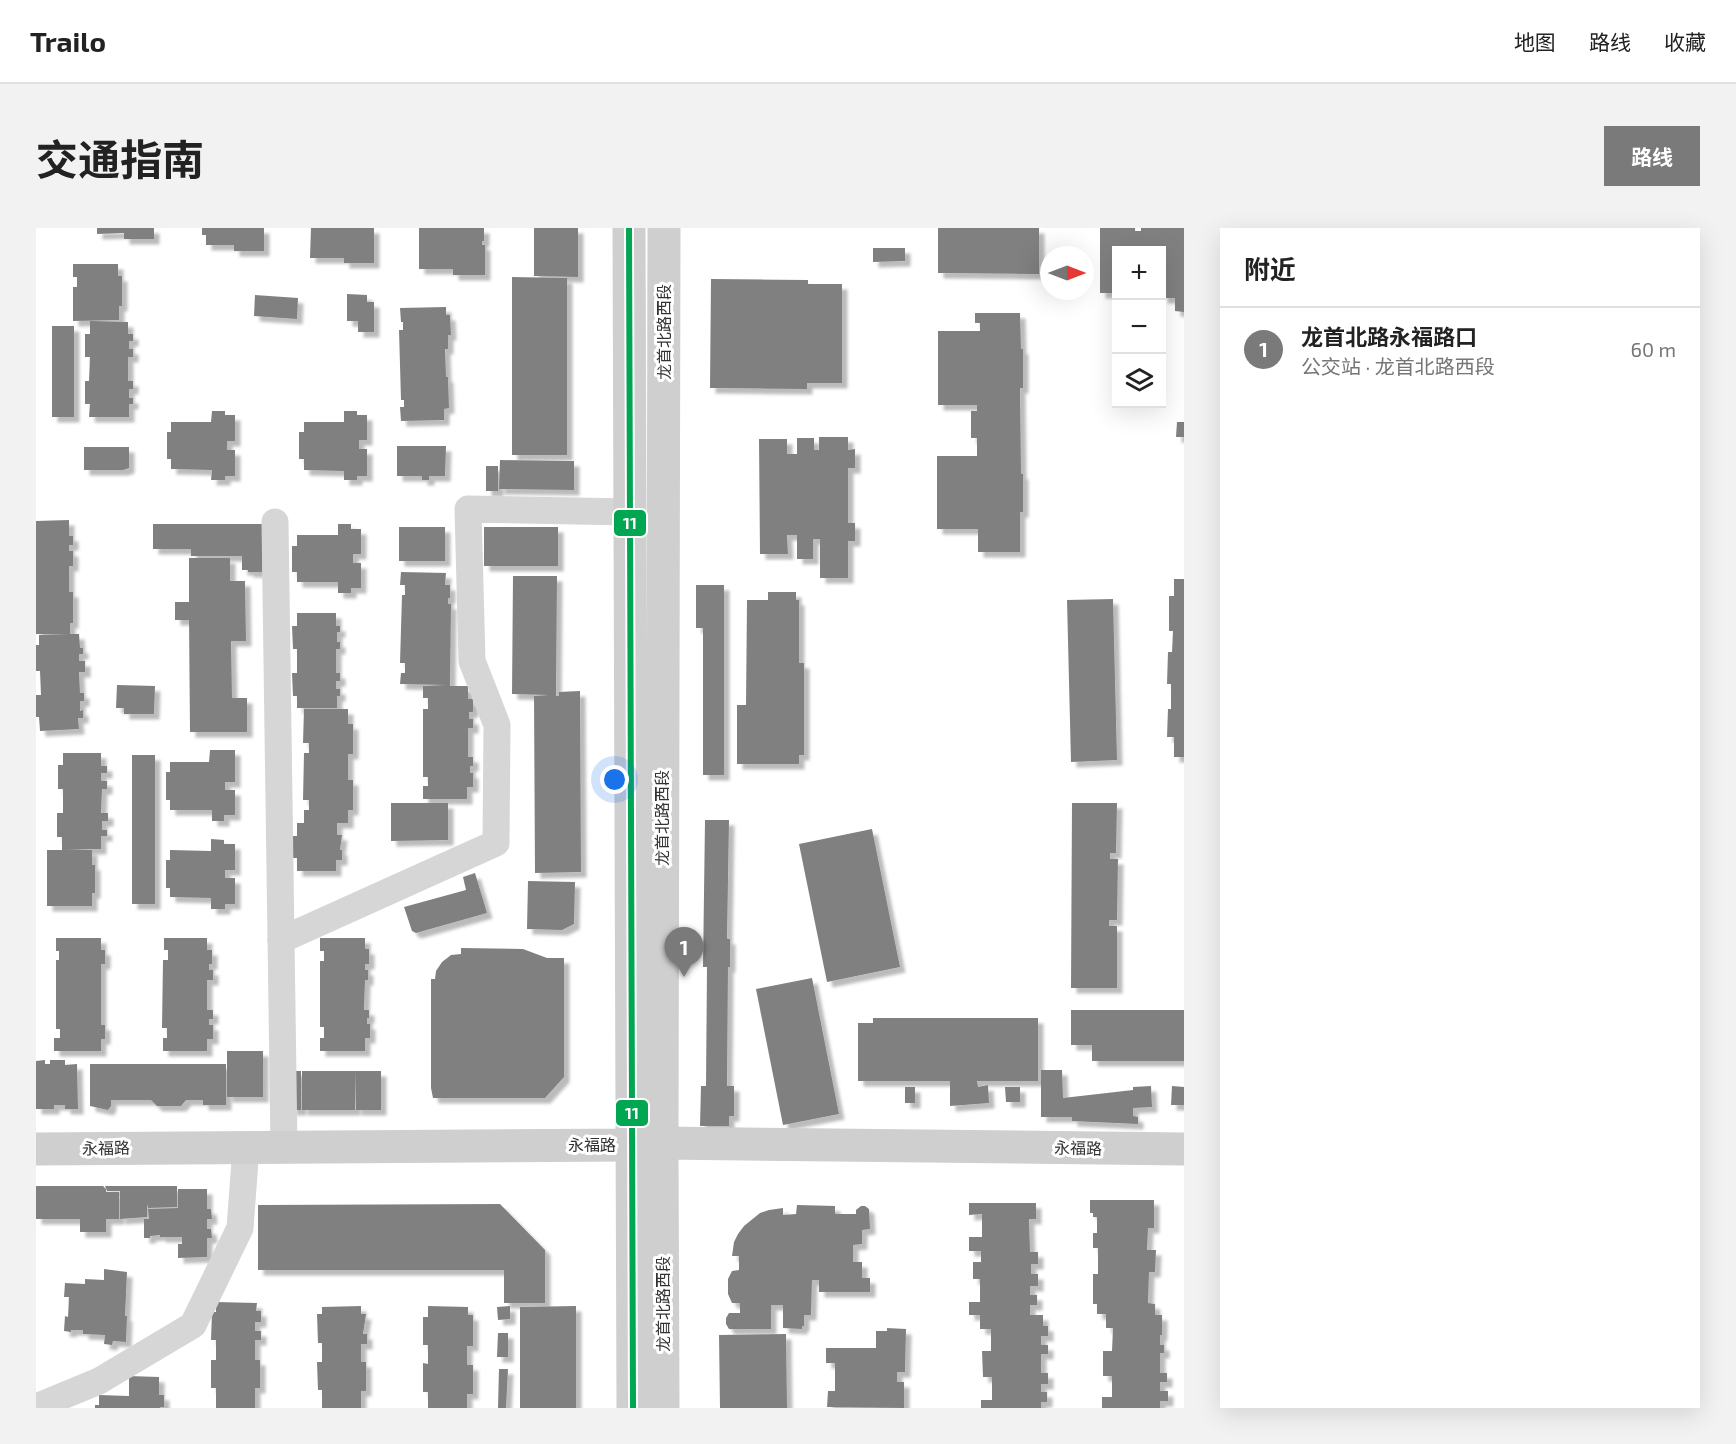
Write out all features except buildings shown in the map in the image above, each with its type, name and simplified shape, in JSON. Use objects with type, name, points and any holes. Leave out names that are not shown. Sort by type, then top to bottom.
[{"type":"street","name":"龙首北路西段","points":[[629,228],[630,512],[646,1144],[663,1408]]},
{"type":"street","name":"龙首北路西段","points":[[633,1408],[646,1144],[664,228]]},
{"type":"street","points":[[281,940],[496,843],[497,725],[471,661],[468,508],[630,512]]},
{"type":"street","points":[[275,522],[284,1147]]},
{"type":"street","name":"永福路","points":[[36,1149],[646,1144],[1184,1149]]},
{"type":"street","points":[[36,1407],[99,1381],[193,1325],[240,1228],[246,1147]]},
{"type":"transit line","name":"11","points":[[629,228],[633,1408]]},
{"type":"place","name":"龙首北路永福路口","points":[[684,977]]}]
